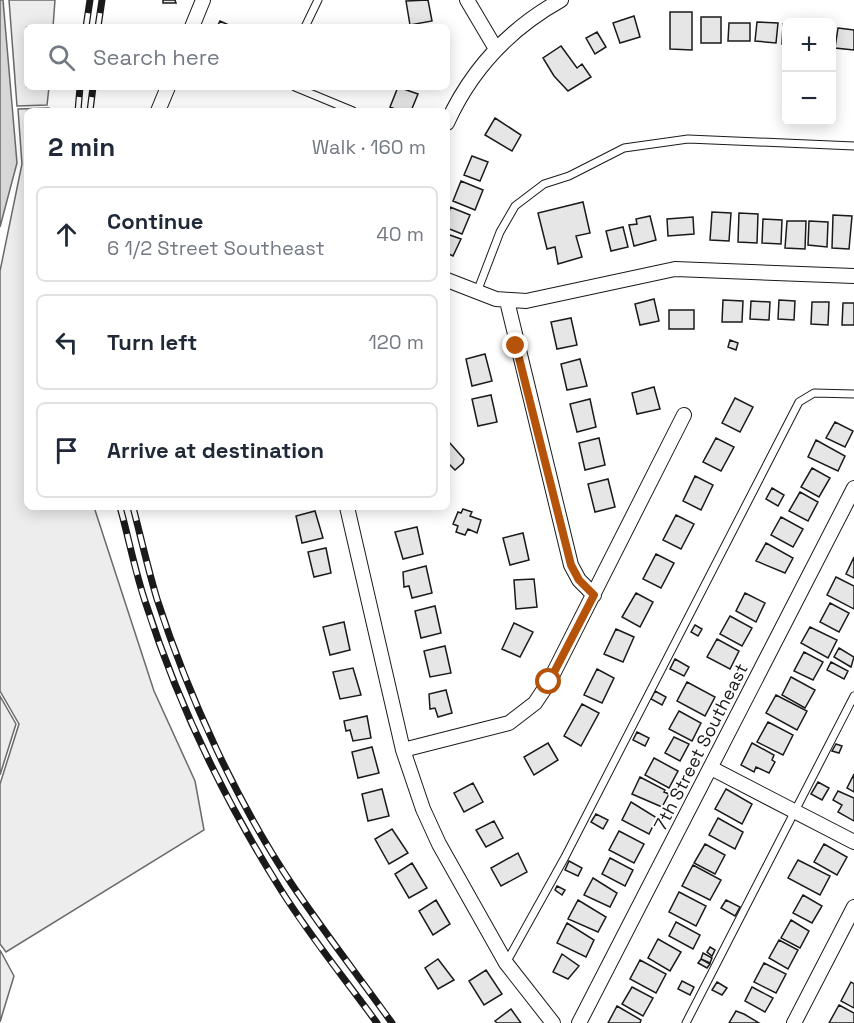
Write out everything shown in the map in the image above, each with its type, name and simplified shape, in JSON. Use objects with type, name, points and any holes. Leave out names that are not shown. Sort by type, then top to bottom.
[{"type":"street","points":[[193,24],[203,0]]},
{"type":"street","points":[[467,0],[496,49]]},
{"type":"street","points":[[450,117],[466,86],[496,49],[534,17],[561,0]]},
{"type":"street","points":[[159,108],[167,90]]},
{"type":"street","points":[[450,281],[507,301],[537,300],[675,269],[854,276]]},
{"type":"street","points":[[507,301],[571,565],[579,580],[594,595]]},
{"type":"street","points":[[403,750],[498,726],[523,714],[535,703],[549,682],[684,416]]},
{"type":"street","name":"7th Street Southeast","points":[[579,1023],[854,488]]},
{"type":"street","points":[[348,510],[403,750],[423,809],[439,844],[506,963],[554,1023]]},
{"type":"street","points":[[711,768],[854,842]]},
{"type":"street","points":[[794,1023],[854,907]]},
{"type":"lane","points":[[306,24],[318,0]]},
{"type":"lane","points":[[302,90],[346,108]]},
{"type":"lane","points":[[477,292],[500,232],[515,206],[544,184],[568,176],[624,148],[688,140],[854,146]]},
{"type":"lane","points":[[506,963],[565,857],[799,402],[814,393],[854,394]]},
{"type":"lane","points":[[686,1023],[854,696]]},
{"type":"shaded area","points":[[0,0],[3,0],[17,163],[0,227]]},
{"type":"shaded area","points":[[9,0],[55,0],[53,24],[24,24],[24,90],[49,90],[47,105],[17,106]]},
{"type":"shaded area","points":[[18,109],[24,109],[24,510],[95,510],[154,691],[195,781],[204,830],[6,952],[0,944],[0,784],[19,724],[0,691],[0,271],[22,164]]},
{"type":"shaded area","points":[[0,696],[16,724],[0,775]]},
{"type":"shaded area","points":[[0,950],[14,976],[0,1022]]},
{"type":"building","points":[[163,0],[175,0],[176,3],[163,3]]},
{"type":"building","points":[[428,0],[432,21],[410,24],[406,1]]},
{"type":"building","points":[[670,12],[692,12],[692,50],[670,49]]},
{"type":"building","points":[[634,16],[640,37],[620,43],[613,23]]},
{"type":"building","points":[[701,17],[721,17],[721,43],[701,43]]},
{"type":"building","points":[[757,22],[778,23],[776,43],[755,41]]},
{"type":"building","points":[[729,23],[750,23],[750,41],[728,41]]},
{"type":"building","points":[[838,28],[854,30],[854,50],[836,48]]},
{"type":"building","points":[[597,32],[606,47],[595,54],[586,38]]},
{"type":"building","points":[[561,46],[577,68],[582,64],[591,77],[568,91],[554,76],[543,58]]},
{"type":"building","points":[[397,90],[407,90],[418,94],[412,108],[390,107]]},
{"type":"building","points":[[495,118],[521,135],[512,151],[485,135]]},
{"type":"building","points":[[472,156],[488,162],[480,181],[464,175]]},
{"type":"building","points":[[461,181],[483,190],[475,210],[453,201]]},
{"type":"building","points":[[583,202],[590,233],[576,236],[582,257],[558,264],[555,247],[547,249],[538,213]]},
{"type":"building","points":[[450,207],[470,215],[462,234],[450,229]]},
{"type":"building","points":[[712,212],[731,213],[729,241],[710,240]]},
{"type":"building","points":[[739,213],[758,214],[757,243],[738,242]]},
{"type":"building","points":[[833,215],[852,216],[849,249],[832,248]]},
{"type":"building","points":[[650,216],[656,240],[634,246],[629,225],[637,224],[636,219]]},
{"type":"building","points":[[693,217],[694,234],[668,236],[667,219]]},
{"type":"building","points":[[763,219],[782,220],[781,244],[762,243]]},
{"type":"building","points":[[787,221],[806,221],[805,249],[785,248]]},
{"type":"building","points":[[809,221],[828,222],[827,247],[808,245]]},
{"type":"building","points":[[623,227],[628,247],[611,251],[606,231]]},
{"type":"building","points":[[450,235],[461,239],[453,256],[450,254]]},
{"type":"building","points":[[654,299],[659,321],[640,325],[635,304]]},
{"type":"building","points":[[723,300],[743,301],[742,322],[722,322]]},
{"type":"building","points":[[779,300],[795,301],[794,320],[778,319]]},
{"type":"building","points":[[751,301],[770,302],[769,320],[750,319]]},
{"type":"building","points":[[812,302],[829,302],[828,325],[811,324]]},
{"type":"building","points":[[843,303],[854,303],[854,325],[842,325]]},
{"type":"building","points":[[669,310],[694,310],[694,329],[669,329]]},
{"type":"building","points":[[571,318],[577,345],[557,349],[551,322]]},
{"type":"building","points":[[730,340],[738,343],[736,350],[728,347]]},
{"type":"building","points":[[485,354],[492,381],[472,386],[466,359]]},
{"type":"building","points":[[580,359],[587,386],[567,390],[561,364]]},
{"type":"building","points":[[654,387],[660,409],[637,414],[632,393]]},
{"type":"building","points":[[491,395],[497,422],[478,426],[472,399]]},
{"type":"building","points":[[735,398],[753,407],[740,432],[722,423]]},
{"type":"building","points":[[590,399],[596,427],[577,432],[570,404]]},
{"type":"building","points":[[835,422],[853,431],[845,447],[826,438]]},
{"type":"building","points":[[599,438],[605,465],[585,470],[579,443]]},
{"type":"building","points":[[716,438],[734,447],[721,471],[703,462]]},
{"type":"building","points":[[816,440],[845,456],[838,471],[808,457]]},
{"type":"building","points":[[450,443],[464,459],[455,470],[450,465]]},
{"type":"building","points":[[812,468],[830,478],[819,497],[801,487]]},
{"type":"building","points":[[695,476],[713,485],[701,510],[683,501]]},
{"type":"building","points":[[608,479],[615,507],[595,512],[588,484]]},
{"type":"building","points":[[772,488],[784,495],[778,506],[766,499]]},
{"type":"building","points":[[800,492],[818,502],[808,521],[789,511]]},
{"type":"building","points":[[463,509],[472,512],[470,516],[481,520],[477,533],[468,529],[465,535],[456,532],[458,526],[453,524],[458,512],[461,513]]},
{"type":"building","points":[[315,511],[323,538],[302,543],[296,516]]},
{"type":"building","points":[[676,515],[694,524],[681,549],[663,540]]},
{"type":"building","points":[[781,517],[803,529],[793,547],[771,535]]},
{"type":"building","points":[[417,527],[423,554],[403,559],[395,532]]},
{"type":"building","points":[[523,533],[529,560],[510,565],[503,538]]},
{"type":"building","points":[[766,543],[793,558],[785,573],[756,561]]},
{"type":"building","points":[[326,548],[331,573],[314,577],[308,552]]},
{"type":"building","points":[[656,554],[674,563],[661,588],[643,579]]},
{"type":"building","points":[[854,557],[854,578],[846,574]]},
{"type":"building","points":[[426,566],[432,593],[412,598],[409,586],[404,587],[403,572]]},
{"type":"building","points":[[836,577],[854,586],[854,609],[827,595]]},
{"type":"building","points":[[534,579],[537,607],[516,609],[514,580]]},
{"type":"building","points":[[636,593],[653,602],[640,627],[622,617]]},
{"type":"building","points":[[745,593],[765,603],[756,622],[736,611]]},
{"type":"building","points":[[830,603],[849,613],[839,632],[820,622]]},
{"type":"building","points":[[435,606],[441,633],[421,638],[415,611]]},
{"type":"building","points":[[730,616],[752,628],[742,646],[720,634]]},
{"type":"building","points":[[344,622],[350,650],[330,655],[323,627]]},
{"type":"building","points":[[514,623],[533,632],[520,657],[502,649]]},
{"type":"building","points":[[695,625],[702,629],[698,636],[691,632]]},
{"type":"building","points":[[810,627],[837,640],[828,658],[801,643]]},
{"type":"building","points":[[616,629],[634,637],[623,662],[604,654]]},
{"type":"building","points":[[717,639],[739,651],[730,669],[707,657]]},
{"type":"building","points":[[445,646],[451,673],[430,677],[424,651]]},
{"type":"building","points":[[839,648],[854,657],[851,667],[834,657]]},
{"type":"building","points":[[804,652],[823,662],[813,680],[794,671]]},
{"type":"building","points":[[675,659],[689,667],[684,676],[670,669]]},
{"type":"building","points":[[831,662],[848,671],[844,679],[827,670]]},
{"type":"building","points":[[353,668],[361,695],[340,699],[333,672]]},
{"type":"building","points":[[597,669],[614,678],[602,703],[584,695]]},
{"type":"building","points":[[791,677],[815,690],[805,708],[782,695]]},
{"type":"building","points":[[687,682],[715,697],[705,716],[677,701]]},
{"type":"building","points":[[446,690],[452,713],[438,717],[435,708],[430,709],[429,694]]},
{"type":"building","points":[[655,691],[666,697],[662,705],[651,699]]},
{"type":"building","points":[[776,695],[807,711],[797,730],[766,713]]},
{"type":"building","points":[[582,704],[599,713],[581,746],[564,736]]},
{"type":"building","points":[[679,711],[701,723],[692,741],[669,729]]},
{"type":"building","points":[[367,716],[371,738],[353,741],[350,730],[346,731],[344,721]]},
{"type":"building","points":[[768,722],[793,735],[783,755],[757,742]]},
{"type":"building","points":[[637,732],[649,738],[645,746],[633,740]]},
{"type":"building","points":[[674,737],[689,744],[680,761],[665,753]]},
{"type":"building","points":[[548,743],[558,760],[534,775],[524,757]]},
{"type":"building","points":[[752,743],[774,755],[772,760],[775,762],[769,773],[756,767],[754,772],[741,765]]},
{"type":"building","points":[[836,744],[842,746],[839,753],[832,751]]},
{"type":"building","points":[[372,747],[379,773],[358,778],[352,752]]},
{"type":"building","points":[[654,758],[678,771],[669,788],[645,775]]},
{"type":"building","points":[[854,774],[854,792],[847,788]]},
{"type":"building","points":[[640,777],[669,794],[662,807],[632,794]]},
{"type":"building","points":[[818,782],[829,788],[822,800],[811,794]]},
{"type":"building","points":[[473,783],[483,802],[464,812],[454,793]]},
{"type":"building","points":[[382,789],[389,816],[368,821],[362,794]]},
{"type":"building","points":[[726,789],[752,804],[742,824],[715,809]]},
{"type":"building","points":[[838,791],[854,798],[854,821],[838,812],[842,805],[833,800]]},
{"type":"building","points":[[631,802],[657,818],[649,834],[622,820]]},
{"type":"building","points":[[596,814],[608,820],[603,829],[591,822]]},
{"type":"building","points":[[718,818],[743,832],[735,849],[709,835]]},
{"type":"building","points":[[494,821],[503,838],[486,847],[476,830]]},
{"type":"building","points":[[392,829],[408,853],[389,864],[375,839]]},
{"type":"building","points":[[619,831],[644,844],[634,863],[609,850]]},
{"type":"building","points":[[705,844],[725,855],[715,874],[694,863]]},
{"type":"building","points":[[824,844],[847,857],[837,875],[814,862]]},
{"type":"building","points":[[518,853],[527,872],[501,886],[491,868]]},
{"type":"building","points":[[610,858],[633,870],[625,886],[602,874]]},
{"type":"building","points":[[798,860],[830,876],[820,895],[788,878]]},
{"type":"building","points":[[569,861],[582,868],[578,876],[565,870]]},
{"type":"building","points":[[412,863],[427,888],[409,898],[395,874]]},
{"type":"building","points":[[693,865],[721,880],[710,900],[682,886]]},
{"type":"building","points":[[593,878],[617,893],[610,907],[584,895]]},
{"type":"building","points":[[557,886],[565,890],[562,895],[555,890]]},
{"type":"building","points":[[679,892],[706,906],[696,926],[669,912]]},
{"type":"building","points":[[803,895],[822,906],[812,923],[793,913]]},
{"type":"building","points":[[436,900],[450,924],[433,935],[419,911]]},
{"type":"building","points":[[578,900],[606,917],[598,932],[568,919]]},
{"type":"building","points":[[726,900],[740,907],[735,916],[721,908]]},
{"type":"building","points":[[791,920],[809,931],[800,948],[781,938]]},
{"type":"building","points":[[676,922],[700,935],[693,949],[669,936]]},
{"type":"building","points":[[567,923],[594,940],[586,957],[557,943]]},
{"type":"building","points":[[658,939],[681,952],[670,971],[648,958]]},
{"type":"building","points":[[779,940],[798,950],[788,969],[769,958]]},
{"type":"building","points":[[710,947],[715,950],[712,956],[707,952]]},
{"type":"building","points":[[703,953],[712,958],[710,963],[701,959]]},
{"type":"building","points":[[562,954],[579,966],[568,979],[553,972]]},
{"type":"building","points":[[438,959],[454,980],[438,989],[425,968]]},
{"type":"building","points":[[701,959],[710,964],[707,968],[698,963]]},
{"type":"building","points":[[640,960],[666,974],[656,993],[630,979]]},
{"type":"building","points":[[764,963],[786,974],[776,993],[754,982]]},
{"type":"building","points":[[486,970],[502,994],[484,1005],[469,981]]},
{"type":"building","points":[[682,981],[694,987],[690,995],[678,989]]},
{"type":"building","points":[[717,982],[727,988],[722,995],[712,990]]},
{"type":"building","points":[[851,982],[854,984],[854,1008],[841,1001]]},
{"type":"building","points":[[632,987],[653,998],[643,1016],[622,1004]]},
{"type":"building","points":[[752,987],[773,998],[765,1012],[745,1001]]},
{"type":"building","points":[[839,1005],[854,1013],[854,1023],[829,1023]]},
{"type":"building","points":[[617,1006],[641,1020],[640,1023],[608,1023]]},
{"type":"building","points":[[511,1009],[521,1023],[497,1023],[495,1021]]},
{"type":"building","points":[[736,1011],[744,1014],[759,1023],[729,1023]]},
{"type":"railway","points":[[86,24],[90,0]]},
{"type":"railway","points":[[98,24],[102,0]]},
{"type":"railway","points":[[78,108],[80,90]]},
{"type":"railway","points":[[90,108],[93,90]]},
{"type":"railway","points":[[121,510],[139,580],[159,641],[204,751],[260,856],[292,907],[377,1023]]},
{"type":"railway","points":[[134,510],[154,588],[183,673],[252,820],[293,886],[392,1023]]},
{"type":"route","points":[[516,346],[571,565],[579,580],[594,595],[549,682]]}]
